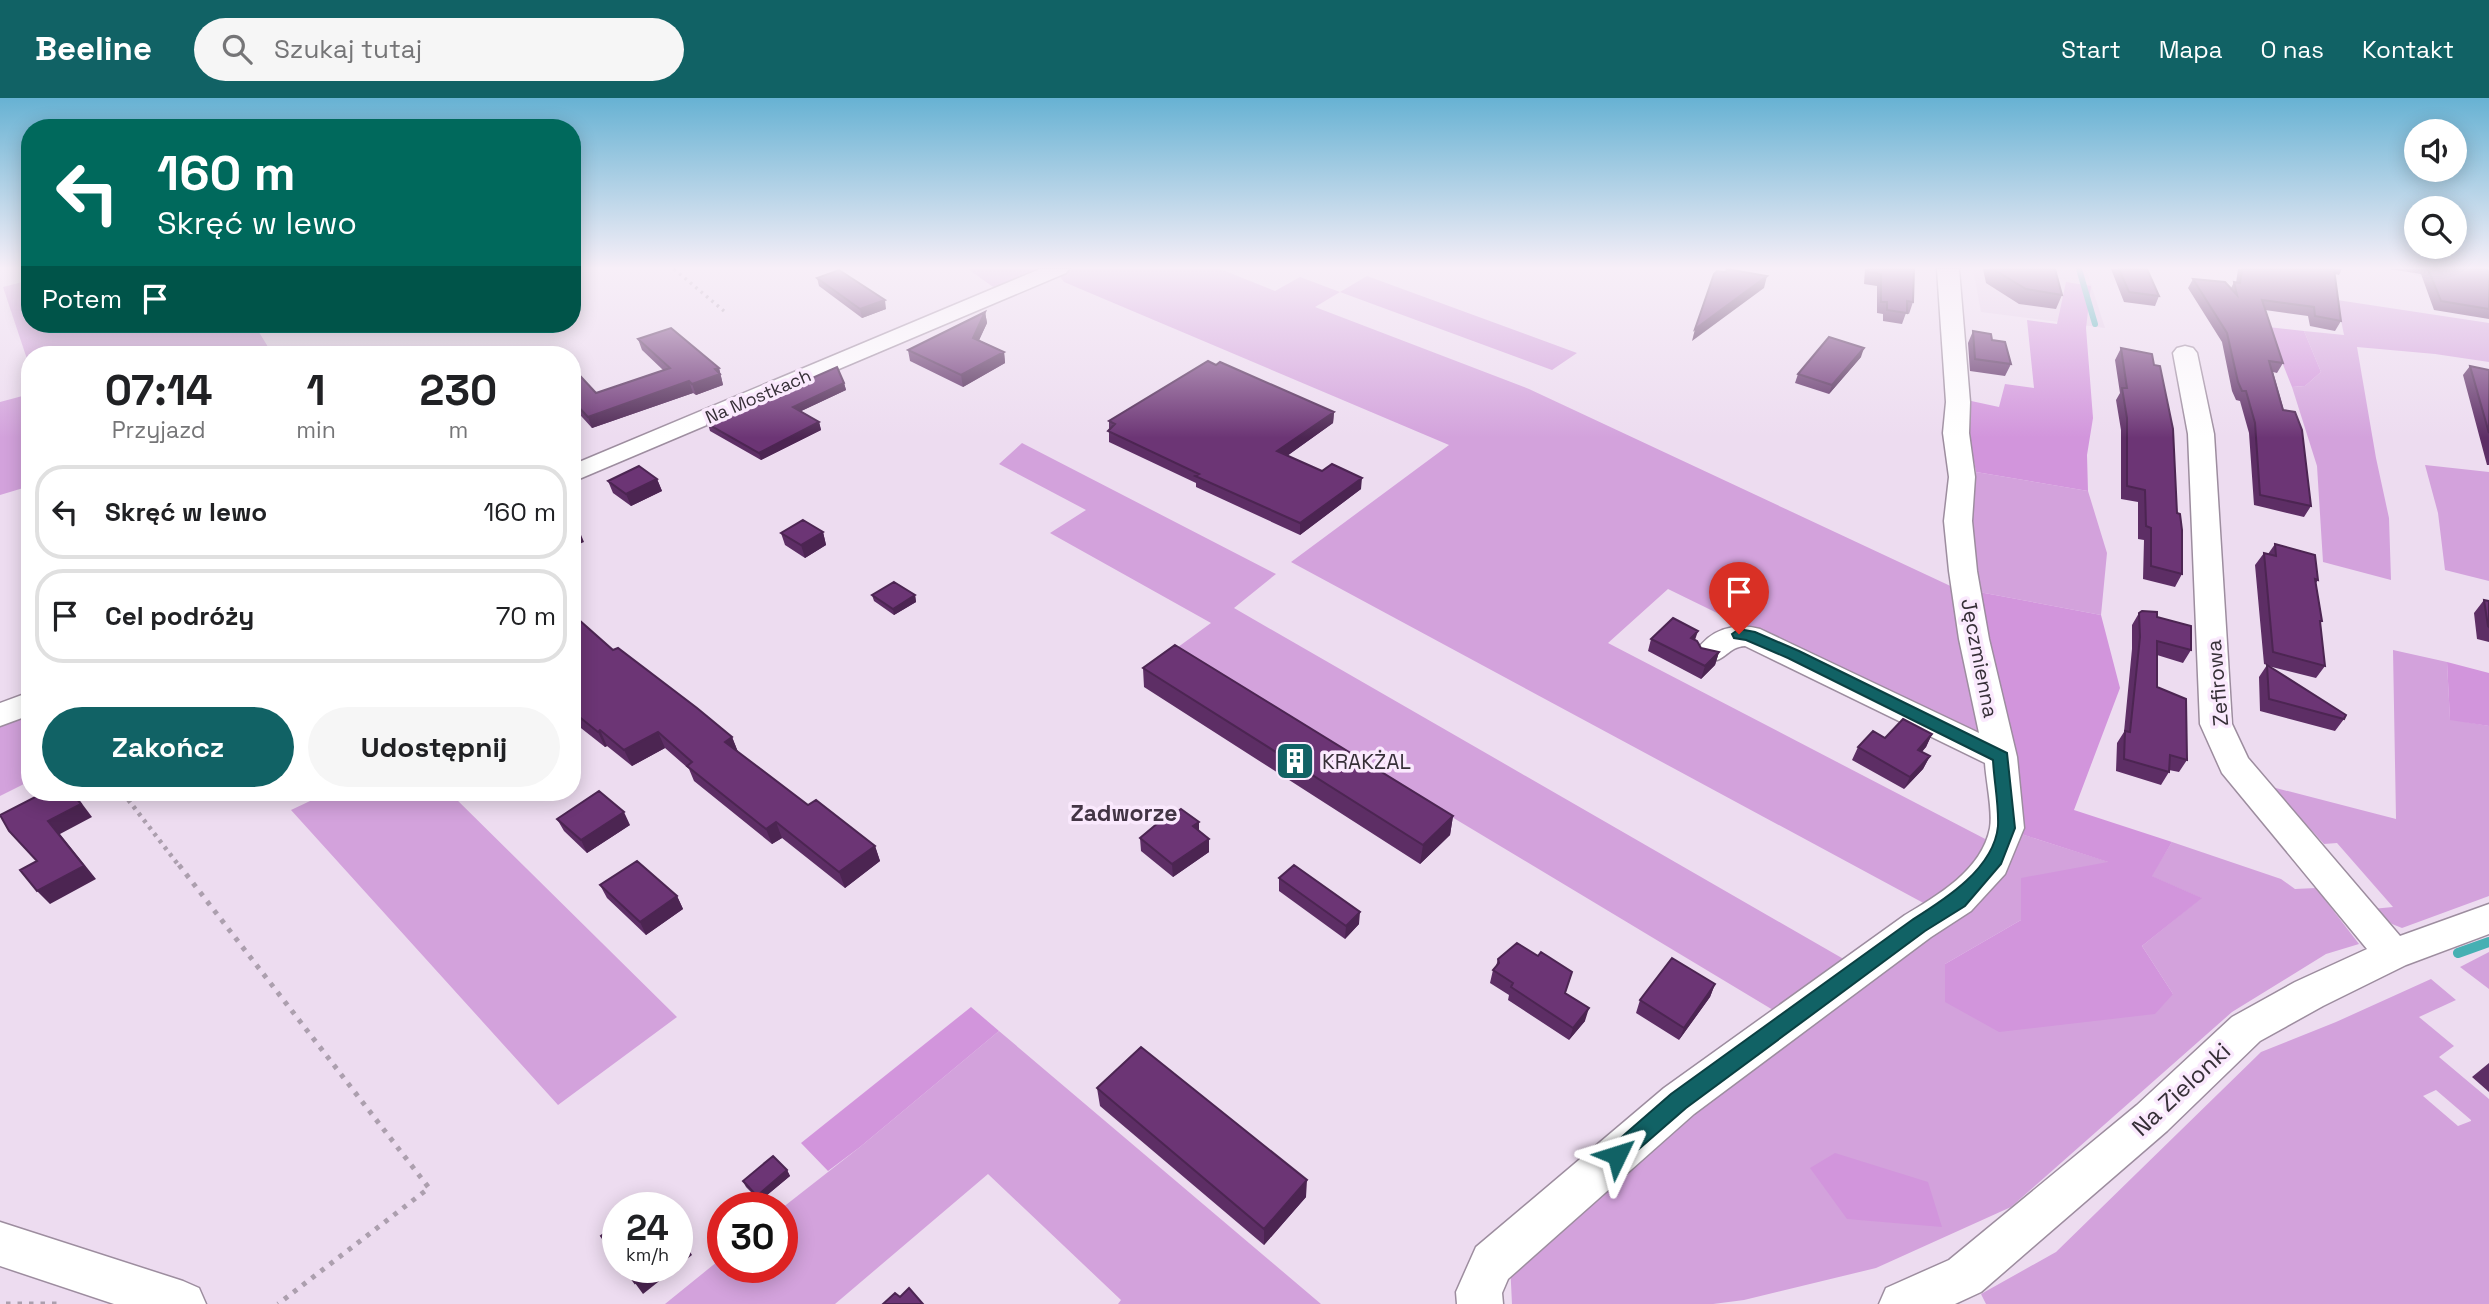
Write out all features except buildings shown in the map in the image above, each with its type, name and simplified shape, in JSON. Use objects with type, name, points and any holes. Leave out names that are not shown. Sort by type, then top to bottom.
[{"type":"street","name":"Na Mostkach","points":[[581,470],[925,325]]},
{"type":"street","name":"Jęczmienna","points":[[1480,1304],[1479,1292],[1492,1263],[1679,1101],[1918,926],[1958,901],[1992,864],[2007,828],[2001,757],[1974,639],[1963,571],[1958,521],[1962,477],[1956,433],[1958,402],[1952,325]]},
{"type":"street","name":"Zefirowa","points":[[2185,353],[2201,434],[2216,724],[2234,764],[2393,954]]},
{"type":"street","points":[[1710,653],[1729,637],[1749,636],[2001,757]]},
{"type":"street","points":[[0,715],[21,707]]},
{"type":"street","name":"Na Zielonki","points":[[1902,1304],[1965,1276],[2152,1118],[2246,1029],[2309,994],[2393,954],[2489,919]]},
{"type":"street","points":[[0,1244],[183,1304]]},
{"type":"path","points":[[129,801],[429,1188],[278,1304]]},
{"type":"path","points":[[6,1304],[60,1304]]},
{"type":"shaded area","points":[[16,325],[21,325],[21,333],[259,333],[267,346],[23,346]]},
{"type":"shaded area","points":[[1166,325],[1363,325],[1529,389],[1959,590],[1993,748],[1668,589],[1608,643],[1991,842],[1984,860],[1929,906],[1291,562],[1449,445]]},
{"type":"shaded area","points":[[1430,325],[1501,325],[1577,353],[1552,370]]},
{"type":"shaded area","points":[[2028,325],[2086,325],[2093,418],[2087,455],[2088,491],[1976,472],[1962,399],[1999,407],[2005,384],[2034,388]]},
{"type":"shaded area","points":[[2342,325],[2489,325],[2489,362],[2357,347],[2389,518],[2391,580],[2323,562],[2317,466],[2292,387],[2305,386],[2321,372],[2304,331],[2344,335]]},
{"type":"shaded area","points":[[2268,327],[2304,331],[2321,372],[2305,386],[2292,387]]},
{"type":"shaded area","points":[[21,396],[21,489],[0,495],[0,402]]},
{"type":"shaded area","points":[[1022,443],[1276,574],[1234,608],[1854,965],[1778,1013],[1174,650],[1211,623],[1050,533],[1086,510],[999,464]]},
{"type":"shaded area","points":[[2425,465],[2489,472],[2489,581],[2445,570],[2438,513]]},
{"type":"shaded area","points":[[1976,472],[2088,491],[2107,553],[2101,615],[1979,592],[1970,527]]},
{"type":"shaded area","points":[[1979,592],[2101,615],[2120,688],[2074,810],[2172,842],[2152,876],[2202,898],[2142,946],[2173,994],[2155,1014],[1999,1032],[1945,1002],[1945,964],[2021,920],[2021,878],[2108,862],[2015,832]]},
{"type":"shaded area","points":[[2393,650],[2447,662],[2450,719],[2489,726],[2489,896],[2402,928],[2372,909],[2393,907],[2337,843],[2324,844],[2272,787],[2396,819]]},
{"type":"shaded area","points":[[2447,662],[2489,673],[2489,726],[2450,720]]},
{"type":"shaded area","points":[[21,711],[21,786],[0,796],[0,720]]},
{"type":"shaded area","points":[[310,801],[458,801],[677,1017],[558,1105],[291,810]]},
{"type":"shaded area","points":[[2015,832],[2109,862],[2021,920],[1945,964],[2173,994],[2142,946],[2201,898],[2151,876],[2172,842],[2281,879],[2295,889],[2316,888],[2359,944],[2326,954],[2232,1012],[2011,1207],[1876,1268],[1744,1300],[1713,1304],[1512,1304],[1510,1262]]},
{"type":"shaded area","points":[[2489,952],[2489,989],[2460,967]]},
{"type":"shaded area","points":[[2431,979],[2456,1000],[2419,1017],[2454,1046],[2439,1057],[2489,1099],[2489,1304],[1986,1304],[1981,1294],[2056,1252],[2261,1052]],"holes":[[[2436,1090],[2471,1120],[2458,1126],[2423,1096]]]},
{"type":"shaded area","points":[[971,1007],[999,1031],[860,1147],[828,1171],[801,1143]]},
{"type":"shaded area","points":[[999,1031],[1321,1304],[1118,1304],[1121,1300],[988,1174],[835,1304],[665,1304],[707,1270],[707,1283],[798,1283],[798,1195]]},
{"type":"shaded area","points":[[1835,1153],[1928,1182],[1942,1227],[1847,1219],[1810,1168]]},
{"type":"waterway","points":[[2458,953],[2489,942]]},
{"type":"place","name":"KRAKŻAL","points":[[1295,761]]},
{"type":"district","name":"Zadworze","points":[[1124,813]]},
{"type":"route","points":[[1617,1155],[1679,1101],[1918,926],[1958,901],[1992,864],[2007,828],[2001,757],[1973,746],[1794,655],[1739,634]]}]
